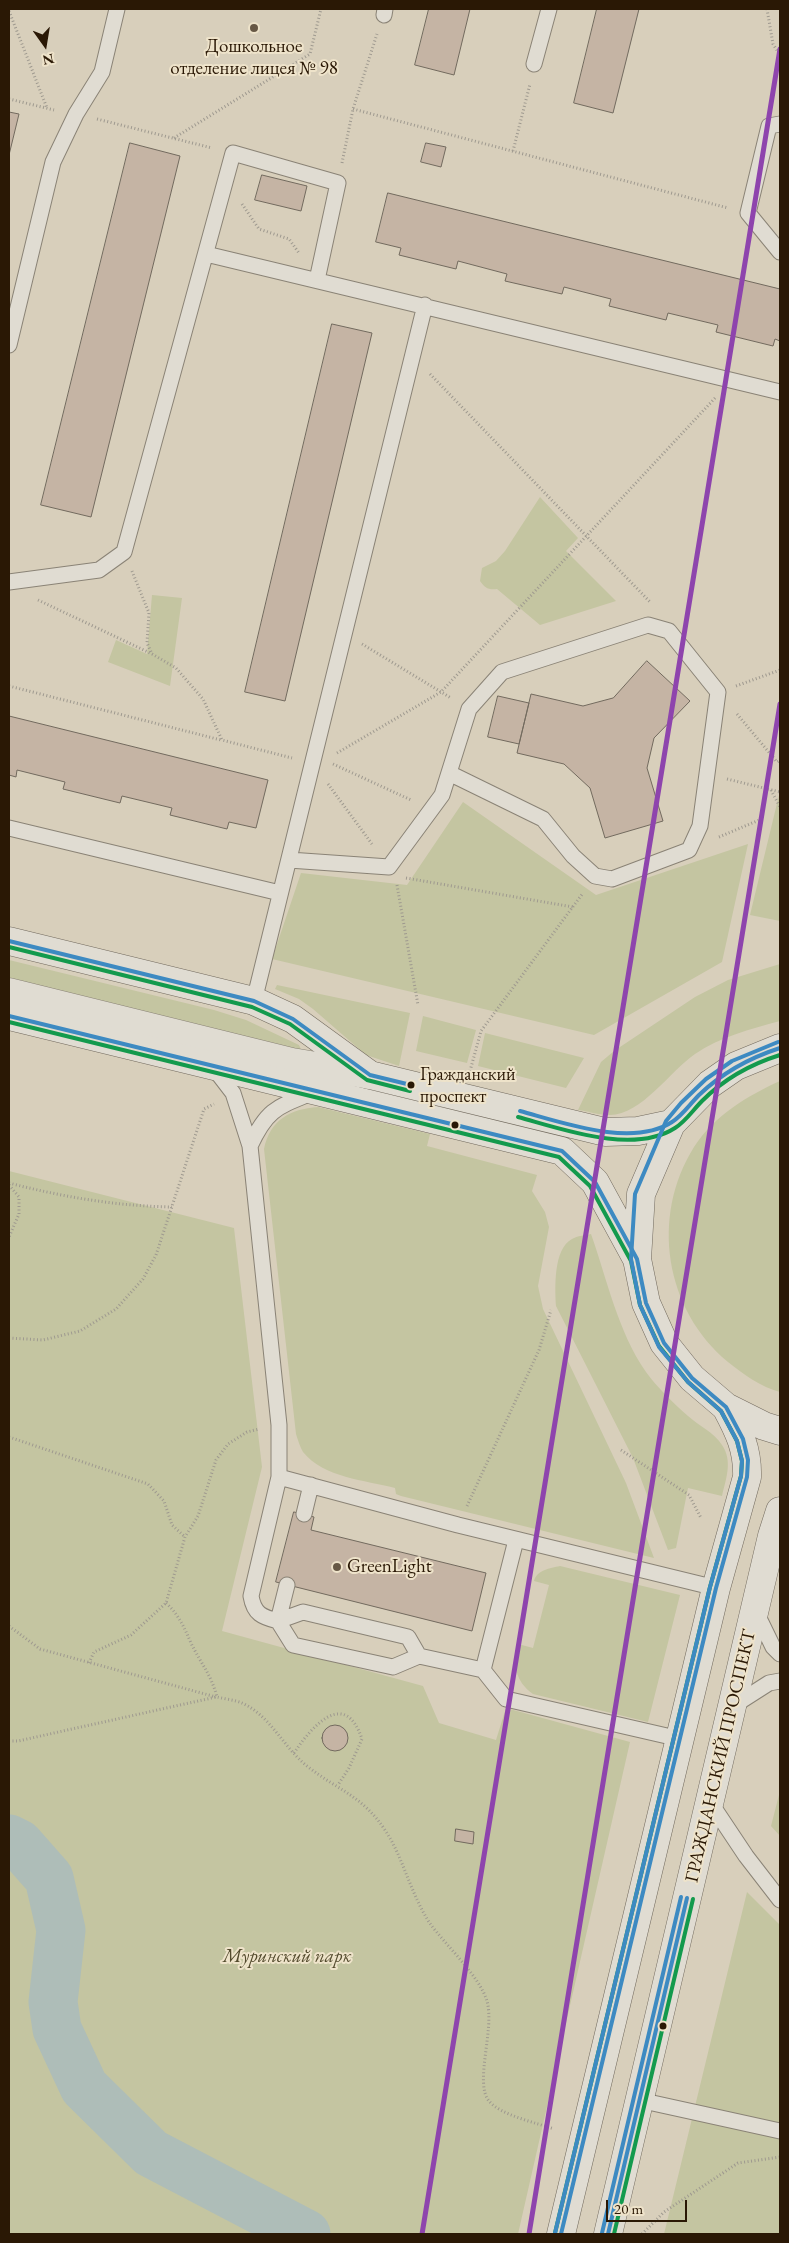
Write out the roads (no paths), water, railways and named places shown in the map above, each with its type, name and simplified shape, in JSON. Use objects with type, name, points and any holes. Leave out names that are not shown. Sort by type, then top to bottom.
[{"type":"main road","points":[[9,941],[254,1001],[293,1020],[370,1075]]},
{"type":"main road","points":[[9,992],[292,1062],[370,1075],[605,1132],[638,1131],[671,1124]]},
{"type":"main road","points":[[9,1016],[562,1151],[595,1182],[636,1259],[646,1303],[664,1343],[692,1378],[726,1407],[764,1426],[780,1430]]},
{"type":"main road","points":[[636,1259],[641,1194],[671,1124],[710,1084],[736,1066],[780,1048]]},
{"type":"main road","points":[[560,2234],[716,1588],[747,1477],[748,1460],[743,1439],[726,1407]]},
{"type":"main road","name":"ГРАЖДАНСКИЙ ПРОСПЕКТ","points":[[608,2234],[780,1511]]},
{"type":"lane","points":[[9,345],[53,162],[76,114],[102,72],[116,9]]},
{"type":"lane","points":[[534,64],[549,9]]},
{"type":"lane","points":[[780,124],[769,126],[748,213],[780,252]]},
{"type":"lane","points":[[9,582],[99,570],[124,552],[233,154],[338,183],[317,280]]},
{"type":"lane","points":[[206,254],[425,305],[780,392]]},
{"type":"lane","points":[[254,1001],[280,893],[318,762],[345,633],[425,305]]},
{"type":"lane","points":[[289,860],[390,867],[442,795],[469,709],[502,672],[648,625],[669,631],[718,692],[700,826],[689,850],[612,879],[595,876],[573,856],[543,819],[449,773]]},
{"type":"lane","points":[[9,828],[280,893]]},
{"type":"lane","points":[[212,1066],[233,1094],[250,1146],[279,1425],[279,1477],[251,1596],[253,1607],[260,1616],[278,1621],[303,1612],[408,1637],[419,1656]]},
{"type":"lane","points":[[250,1146],[260,1123],[278,1107],[318,1091]]},
{"type":"lane","points":[[279,1477],[516,1540],[716,1588]]},
{"type":"lane","points":[[304,1514],[311,1485]]},
{"type":"lane","points":[[483,1670],[516,1540]]},
{"type":"lane","points":[[287,1585],[278,1621],[293,1645],[393,1667],[419,1656],[483,1670],[506,1699],[680,1739]]},
{"type":"lane","points":[[755,1612],[773,1647],[780,1654]]},
{"type":"lane","points":[[733,1706],[769,1683],[780,1681]]},
{"type":"lane","points":[[710,1801],[746,1856],[780,1900]]},
{"type":"lane","points":[[639,2100],[780,2131]]},
{"type":"waterway","points":[[9,1839],[19,1844],[49,1878],[61,1930],[53,2002],[57,2029],[84,2087],[151,2153],[306,2234]]},
{"type":"place","name":"Дошкольное отделение лицея № 98","points":[[254,28]]},
{"type":"place","name":"Гражданский проспект","points":[[411,1085]]},
{"type":"place","name":"GreenLight","points":[[337,1567]]},
{"type":"park label","name":"Муринский парк","points":[[287,1957]]}]
